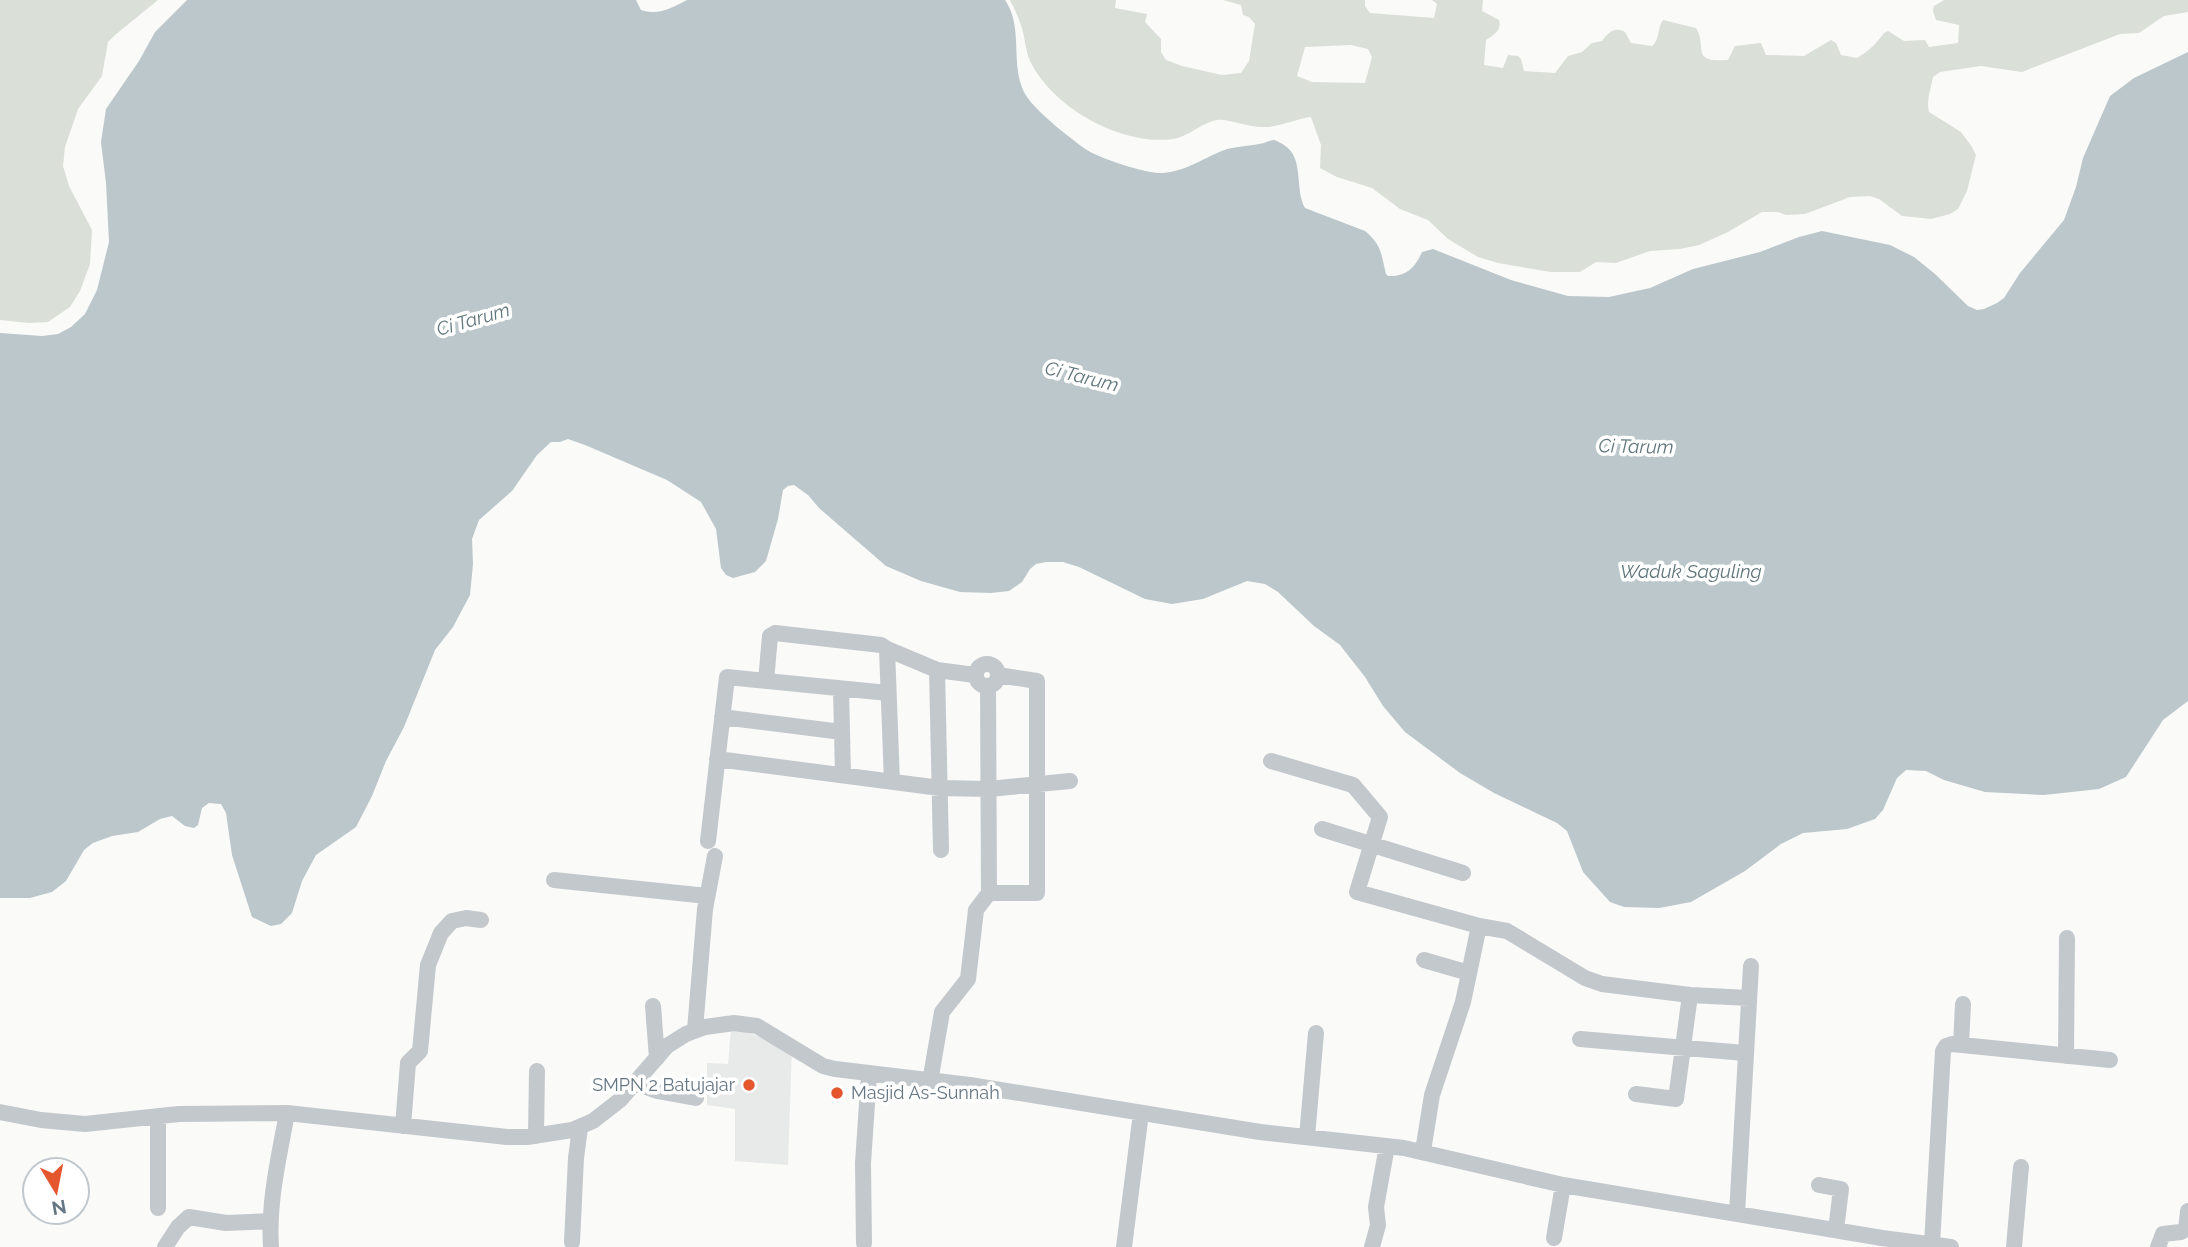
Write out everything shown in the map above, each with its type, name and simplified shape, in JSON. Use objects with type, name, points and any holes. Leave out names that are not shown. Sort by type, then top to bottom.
[{"type":"street","points":[[765,681],[771,636],[775,633],[881,645],[937,670],[975,675],[981,685],[993,681],[1037,681],[1037,893],[989,893]]},
{"type":"street","points":[[887,649],[892,782]]},
{"type":"street","points":[[937,670],[941,850]]},
{"type":"street","points":[[708,841],[727,677],[888,693]]},
{"type":"street","points":[[930,1082],[942,1012],[968,979],[976,910],[989,893],[993,681]]},
{"type":"street","points":[[841,689],[843,775]]},
{"type":"street","points":[[722,717],[842,732]]},
{"type":"street","points":[[717,759],[940,788],[989,789],[1070,781]]},
{"type":"street","points":[[1271,761],[1353,785],[1380,817],[1357,892],[1511,933],[1591,980],[1632,989],[1749,998]]},
{"type":"street","points":[[1322,829],[1464,873]]},
{"type":"street","points":[[695,1031],[700,956],[715,856]]},
{"type":"street","points":[[554,880],[708,896]]},
{"type":"street","points":[[403,1126],[408,1063],[420,1051],[428,964],[441,933],[452,921],[466,918],[481,920]]},
{"type":"street","points":[[1423,1151],[1432,1095],[1463,1002],[1479,926]]},
{"type":"street","points":[[2066,1056],[2067,938]]},
{"type":"street","points":[[1424,960],[1469,973]]},
{"type":"street","points":[[1737,1213],[1751,967]]},
{"type":"street","points":[[1636,1094],[1676,1099],[1690,995]]},
{"type":"street","points":[[1961,1045],[1963,1004]]},
{"type":"street","points":[[653,1006],[657,1058]]},
{"type":"street","points":[[0,1112],[48,1121],[85,1124],[158,1116],[200,1120],[287,1112],[507,1137],[536,1136],[580,1128],[605,1113],[672,1043],[695,1031],[734,1023],[757,1026],[822,1066],[981,1087],[1235,1128],[1423,1151],[1563,1185],[1951,1247]]},
{"type":"street","points":[[1307,1137],[1316,1033]]},
{"type":"street","points":[[1580,1039],[1745,1053]]},
{"type":"street","points":[[1931,1244],[1943,1051],[1947,1045],[2110,1060]]},
{"type":"street","points":[[536,1136],[537,1071]]},
{"type":"street","points":[[864,1243],[863,1163],[869,1074]]},
{"type":"street","points":[[636,1083],[657,1091],[696,1098]]},
{"type":"street","points":[[271,1247],[270,1221],[287,1112]]},
{"type":"street","points":[[1124,1247],[1141,1113]]},
{"type":"street","points":[[158,1116],[158,1208]]},
{"type":"street","points":[[572,1242],[580,1128]]},
{"type":"street","points":[[1372,1247],[1378,1224],[1376,1207],[1387,1146]]},
{"type":"street","points":[[2014,1247],[2021,1167]]},
{"type":"street","points":[[1554,1238],[1563,1185]]},
{"type":"street","points":[[1819,1185],[1841,1189],[1836,1230]]},
{"type":"street","points":[[2158,1247],[2163,1234],[2186,1229],[2188,1211]]},
{"type":"street","points":[[165,1247],[178,1227],[189,1217],[226,1223],[270,1221]]},
{"type":"shaded area","points":[[0,0],[158,0],[108,42],[102,76],[78,109],[65,147],[63,166],[69,186],[92,230],[90,264],[80,291],[70,307],[48,322],[0,320]]},
{"type":"shaded area","points":[[1010,0],[1116,0],[1115,8],[1147,14],[1145,22],[1161,39],[1161,52],[1166,60],[1222,75],[1241,73],[1249,61],[1255,24],[1243,15],[1241,5],[1223,0],[1365,0],[1365,6],[1370,13],[1434,18],[1437,4],[1432,0],[1483,0],[1482,11],[1499,20],[1500,24],[1497,32],[1486,40],[1484,65],[1503,68],[1508,55],[1518,56],[1524,71],[1555,73],[1568,56],[1582,52],[1592,43],[1602,41],[1614,30],[1625,32],[1631,43],[1652,46],[1663,20],[1696,28],[1704,56],[1708,59],[1728,60],[1735,46],[1761,43],[1766,55],[1804,56],[1831,40],[1836,43],[1841,55],[1857,58],[1888,31],[1904,41],[1925,40],[1929,47],[1958,43],[1959,25],[1936,20],[1933,11],[1934,6],[1944,0],[2188,0],[2188,12],[2164,16],[2139,33],[2120,34],[2022,72],[1981,66],[1940,72],[1933,77],[1928,99],[1929,112],[1961,132],[1976,155],[1967,191],[1958,209],[1950,214],[1931,219],[1902,216],[1879,199],[1870,196],[1850,197],[1805,214],[1762,212],[1699,245],[1650,251],[1616,263],[1596,262],[1580,272],[1550,272],[1478,257],[1448,239],[1428,220],[1400,209],[1372,188],[1337,177],[1320,168],[1321,145],[1311,117],[1264,127],[1217,120],[1179,138],[1153,140],[1111,130],[1091,120],[1055,94],[1041,78],[1030,61],[1021,25]],"holes":[[[1351,45],[1368,49],[1372,57],[1365,83],[1312,82],[1297,76],[1305,47]]]},
{"type":"shaded area","name":"SMPN 2 Batujajar","points":[[731,1027],[792,1048],[788,1165],[735,1161],[735,1109],[707,1105],[707,1063],[728,1064]]},
{"type":"water","name":"Waduk Saguling","points":[[187,0],[636,0],[641,10],[654,12],[687,0],[1005,0],[1014,23],[1021,86],[1032,103],[1064,133],[1094,154],[1146,171],[1163,173],[1188,167],[1227,149],[1273,140],[1283,144],[1295,158],[1305,208],[1365,231],[1378,245],[1388,276],[1405,273],[1413,267],[1422,252],[1433,249],[1511,280],[1568,296],[1609,297],[1650,288],[1693,269],[1760,252],[1822,231],[1890,245],[1914,257],[1968,306],[1977,310],[2004,298],[2020,273],[2064,220],[2083,158],[2110,96],[2134,78],[2188,52],[2188,701],[2163,720],[2126,777],[2099,789],[2044,795],[1985,792],[1944,780],[1926,771],[1906,770],[1897,778],[1883,810],[1875,819],[1847,829],[1803,833],[1781,844],[1745,871],[1691,902],[1659,908],[1624,907],[1610,902],[1583,872],[1567,831],[1557,823],[1494,793],[1460,773],[1405,732],[1340,645],[1265,584],[1247,581],[1203,599],[1172,604],[1145,599],[1079,567],[1063,562],[1046,562],[1036,564],[1022,582],[1009,591],[960,592],[921,581],[886,566],[794,485],[783,490],[766,561],[755,572],[733,578],[726,575],[721,568],[716,529],[701,502],[667,480],[568,439],[551,442],[537,455],[512,491],[479,520],[472,539],[470,595],[453,627],[435,650],[372,796],[356,827],[316,855],[302,881],[292,913],[281,924],[271,926],[252,917],[232,855],[226,813],[221,804],[209,803],[202,808],[198,825],[194,828],[185,826],[172,816],[160,819],[138,832],[112,836],[93,843],[84,850],[66,881],[52,892],[30,898],[0,898],[0,333],[42,336],[58,334],[71,327],[85,314],[97,290],[109,242],[101,142],[106,109],[155,32]]},
{"type":"place","name":"SMPN 2 Batujajar","points":[[749,1085]]},
{"type":"place","name":"Masjid As-Sunnah","points":[[837,1093]]},
{"type":"water label","name":"Ci Tarum","points":[[473,319]]},
{"type":"water label","name":"Ci Tarum","points":[[1082,376]]},
{"type":"water label","name":"Ci Tarum","points":[[1636,446]]}]
